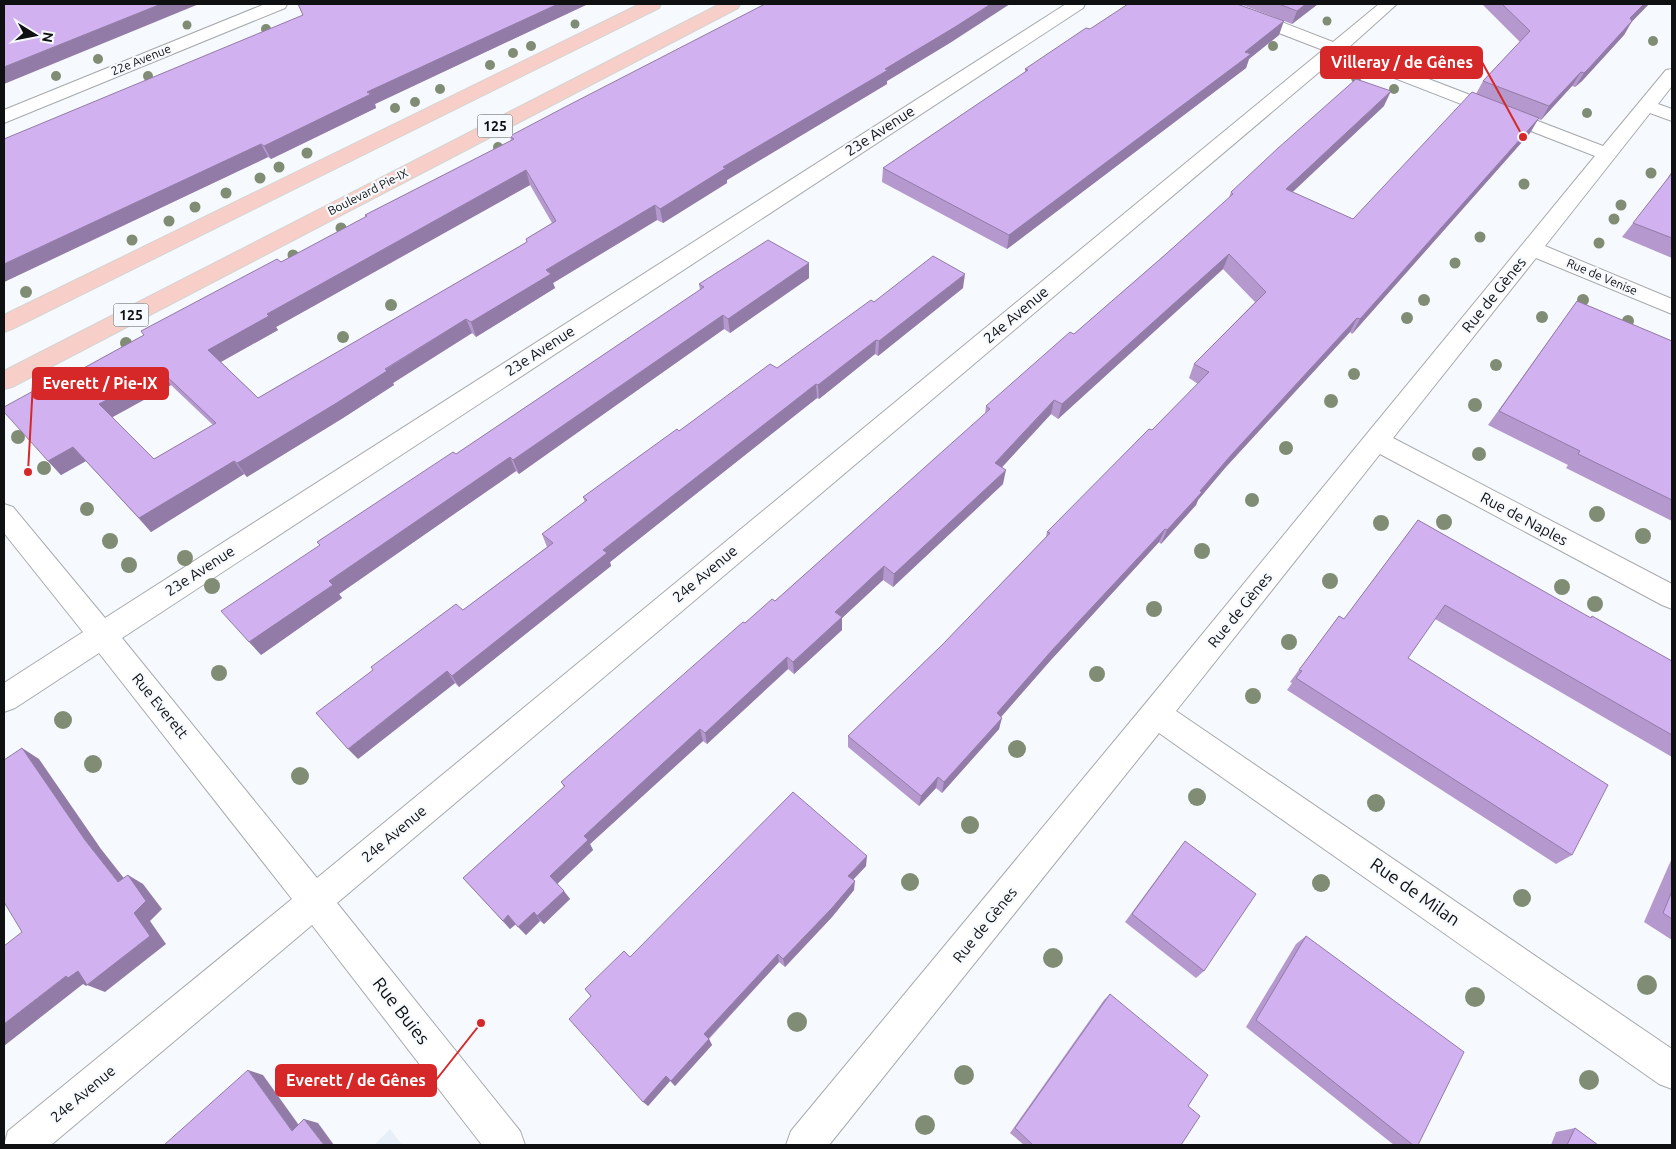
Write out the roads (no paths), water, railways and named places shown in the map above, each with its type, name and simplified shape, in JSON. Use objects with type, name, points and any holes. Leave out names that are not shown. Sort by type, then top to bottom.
[{"type":"main road","name":"125","points":[[4,324],[653,4]]},
{"type":"main road","name":"Boulevard Pie-IX","points":[[4,381],[732,4]]},
{"type":"street","name":"22e Avenue","points":[[4,116],[278,4]]},
{"type":"street","name":"23e Avenue","points":[[4,699],[1077,4]]},
{"type":"street","points":[[1220,4],[1336,48],[1445,93],[1607,154]]},
{"type":"street","name":"24e Avenue","points":[[22,1145],[1389,4]]},
{"type":"street","name":"Rue de Gènes","points":[[805,1145],[1156,714],[1672,74]]},
{"type":"street","points":[[1647,106],[1672,115]]},
{"type":"street","name":"Rue de Venise","points":[[1532,248],[1672,307]]},
{"type":"street","name":"Rue de Naples","points":[[1376,440],[1672,597]]},
{"type":"street","name":"Rue Everett","points":[[4,514],[315,900]]},
{"type":"street","name":"Rue de Milan","points":[[1156,714],[1672,1071]]},
{"type":"street","name":"Rue Buies","points":[[315,900],[506,1145]]},
{"type":"place","name":"Villeray / de Gênes","points":[[1523,137]]},
{"type":"place","name":"Everett / Pie-IX","points":[[28,472]]},
{"type":"place","name":"Everett / de Gênes","points":[[481,1023]]}]
